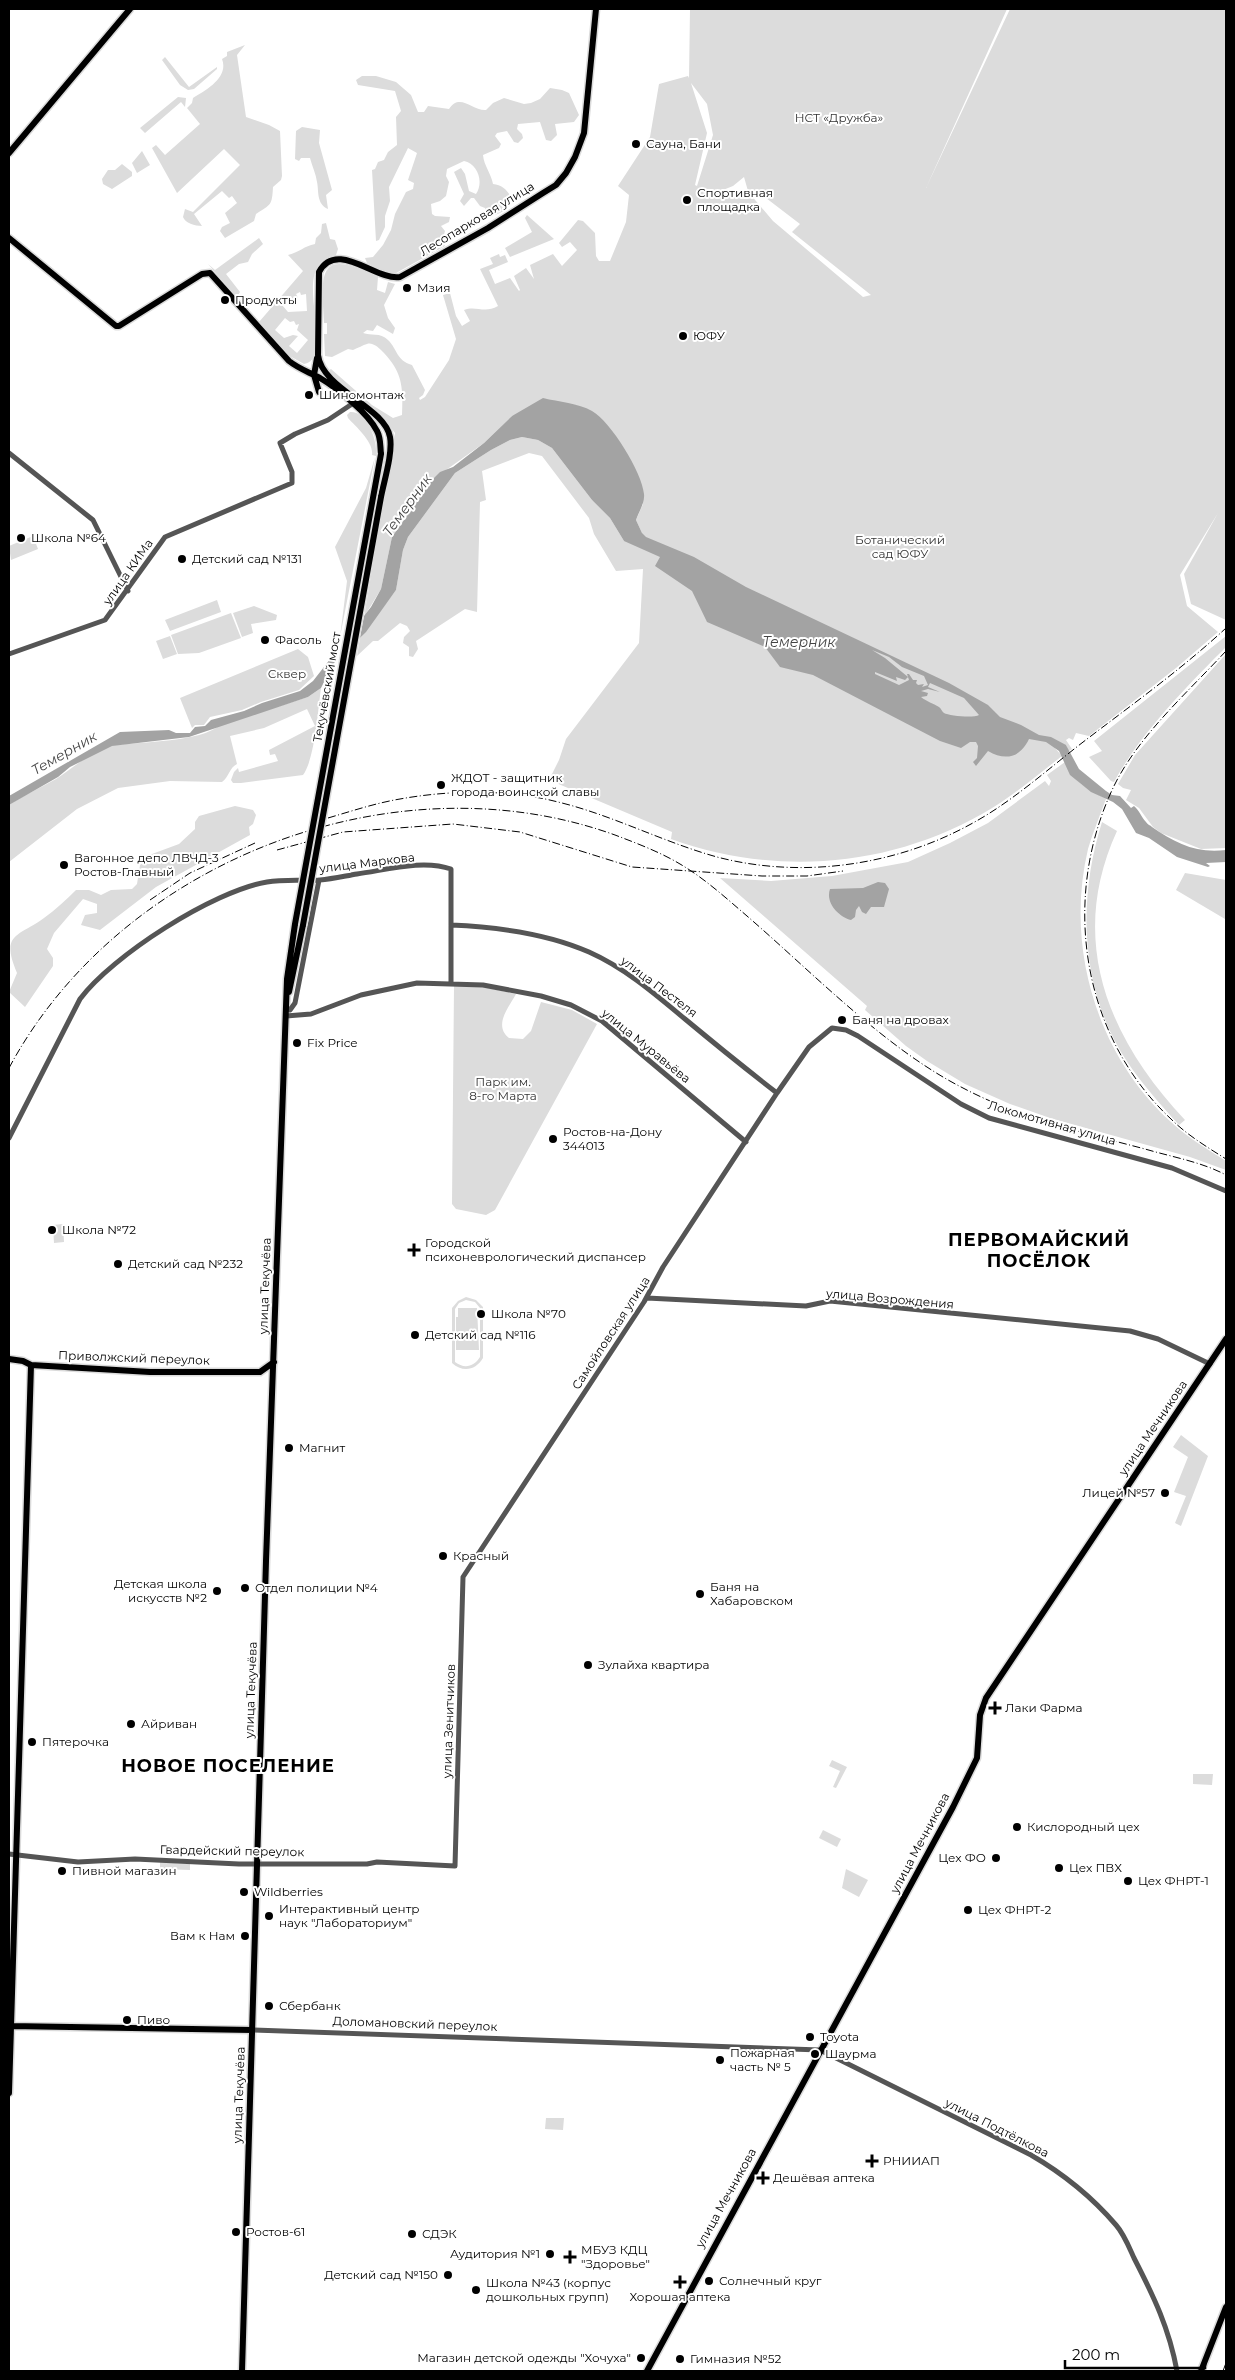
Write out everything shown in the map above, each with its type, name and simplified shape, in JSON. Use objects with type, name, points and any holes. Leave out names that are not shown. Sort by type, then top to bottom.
[{"type":"main road","points":[[9,153],[130,9]]},
{"type":"main road","name":"Лесопарковая улица","points":[[318,355],[317,279],[320,268],[327,262],[346,260],[388,277],[400,277],[488,228],[550,189],[563,177],[575,156],[584,133],[596,9]]},
{"type":"main road","points":[[9,238],[113,325],[119,326],[202,274],[208,273],[213,275],[268,338],[298,368],[318,377],[352,404]]},
{"type":"main road","points":[[298,368],[309,367],[318,355]]},
{"type":"main road","points":[[318,355],[321,368],[328,375]]},
{"type":"main road","points":[[318,355],[318,377]]},
{"type":"main road","points":[[318,377],[328,375]]},
{"type":"main road","name":"Текучёвский мост","points":[[286,1011],[391,439],[386,426],[328,375]]},
{"type":"main road","name":"Текучёвский мост","points":[[286,1011],[287,979],[295,924],[381,454],[380,437],[377,430],[352,404]]},
{"type":"main road","name":"улица Текучёва","points":[[242,2371],[286,1011]]},
{"type":"main road","name":"улица Мечникова","points":[[647,2371],[977,1758],[980,1715],[986,1698],[1226,1339]]},
{"type":"main road","name":"Приволжский переулок","points":[[9,1359],[23,1361],[32,1365],[150,1372],[260,1372]]},
{"type":"main road","points":[[273,1386],[268,1376],[260,1372],[274,1362]]},
{"type":"main road","points":[[9,2093],[32,1365]]},
{"type":"main road","name":"Доломановский переулок","points":[[11,2026],[252,2030]]},
{"type":"main road","points":[[1200,2371],[1226,2307]]},
{"type":"street","name":"улица КИМа","points":[[9,654],[106,619],[128,591],[165,537],[292,484],[292,472],[280,443],[328,420],[352,404]]},
{"type":"street","points":[[9,453],[93,520],[128,591]]},
{"type":"street","name":"улица Маркова","points":[[9,1138],[80,999],[104,972],[196,911],[250,886],[285,880],[319,880],[414,866],[445,866],[451,869],[452,924]]},
{"type":"street","points":[[286,1011],[290,1010],[295,1003],[319,880]]},
{"type":"street","points":[[451,983],[452,924]]},
{"type":"street","name":"улица Пестеля","points":[[452,924],[520,932],[550,939],[597,956],[630,975],[777,1094]]},
{"type":"street","name":"улица Муравьёва","points":[[286,1011],[311,1014],[361,995],[417,983],[451,983],[500,987],[541,996],[571,1005],[602,1021],[746,1142]]},
{"type":"street","name":"Самойловская улица","points":[[463,1577],[647,1298],[663,1268],[809,1047],[832,1028],[839,1028],[858,1036]]},
{"type":"street","name":"Локомотивная улица","points":[[858,1036],[960,1104],[989,1118],[1172,1168],[1226,1191]]},
{"type":"street","name":"улица Возрождения","points":[[647,1298],[806,1306],[830,1301],[1071,1324],[1130,1331],[1158,1339],[1210,1364]]},
{"type":"street","name":"улица Зенитчиков","points":[[454,1866],[463,1577]]},
{"type":"street","name":"Гвардейский переулок","points":[[9,1854],[30,1858],[78,1862],[136,1859],[239,1864],[367,1864],[377,1862],[454,1866]]},
{"type":"street","name":"Доломановский переулок","points":[[252,2030],[820,2050]]},
{"type":"street","name":"улица Подтёлкова","points":[[820,2050],[1031,2155],[1053,2168],[1074,2184],[1120,2230],[1158,2304],[1171,2338],[1177,2371]]},
{"type":"green space","name":"Ботанический сад ЮФУ","points":[[690,9],[1007,9],[926,188],[1010,9],[1226,9],[1226,620],[1191,604],[1184,574],[1218,513],[1180,575],[1187,606],[1218,632],[1176,668],[1089,736],[1076,733],[1073,740],[1069,738],[1066,740],[1072,749],[1069,751],[1066,745],[1055,748],[1062,756],[1003,801],[982,814],[945,832],[907,846],[869,855],[829,861],[789,862],[710,851],[671,839],[672,832],[549,780],[559,760],[566,739],[639,643],[643,569],[616,571],[594,534],[589,518],[542,456],[529,453],[482,471],[486,500],[480,502],[477,612],[465,609],[416,641],[418,649],[413,657],[409,656],[409,647],[403,643],[404,637],[410,631],[407,626],[400,623],[378,641],[373,641],[357,656],[360,638],[396,590],[403,550],[408,537],[455,473],[491,450],[510,440],[522,437],[538,440],[552,448],[592,500],[610,518],[624,541],[642,533],[636,520],[643,504],[619,444],[600,419],[588,410],[573,405],[512,416],[484,443],[432,480],[392,537],[381,589],[364,617],[395,433],[384,419],[328,371],[331,369],[372,405],[393,418],[402,415],[402,387],[394,365],[373,344],[367,344],[353,350],[348,349],[332,357],[325,356],[324,334],[327,334],[327,323],[324,323],[323,290],[327,269],[334,265],[344,264],[358,268],[378,277],[377,290],[385,293],[388,282],[395,284],[384,305],[388,318],[395,328],[393,334],[377,325],[373,331],[367,330],[363,333],[379,335],[385,338],[400,358],[412,365],[425,390],[419,398],[420,400],[425,397],[449,360],[456,339],[443,295],[450,293],[456,316],[462,326],[470,321],[464,310],[472,308],[488,309],[498,306],[480,269],[493,264],[490,258],[499,254],[500,257],[505,255],[508,262],[489,270],[495,284],[510,278],[519,291],[514,276],[526,268],[534,279],[530,265],[553,254],[562,266],[577,250],[570,242],[562,247],[559,243],[578,220],[583,221],[595,233],[596,256],[599,261],[610,261],[626,222],[629,195],[618,186],[650,137],[659,84],[688,76],[689,78]],"holes":[[[691,83],[707,104],[713,135],[697,186],[695,185],[707,133]],[[744,177],[748,191],[766,198],[800,224],[792,232],[871,295],[863,297],[773,221],[750,194],[732,189],[713,194],[733,186]]]},
{"type":"green space","points":[[245,45],[237,55],[246,117],[280,131],[282,176],[281,180],[273,187],[270,204],[256,214],[254,221],[225,238],[220,231],[222,227],[230,223],[225,213],[237,203],[232,196],[229,198],[222,191],[194,214],[202,226],[191,224],[183,217],[185,209],[193,212],[240,165],[224,149],[177,193],[152,148],[156,145],[165,155],[200,124],[187,108],[192,103],[193,98],[210,87],[220,77],[223,66],[222,59],[227,56],[227,52]]},
{"type":"green space","points":[[165,57],[189,87],[217,67],[217,69],[194,89],[188,90],[180,85],[162,60]]},
{"type":"green space","points":[[362,76],[376,76],[396,82],[411,95],[418,112],[424,112],[428,106],[449,109],[457,102],[486,110],[493,103],[504,98],[524,104],[531,103],[540,99],[550,88],[569,93],[579,115],[574,122],[555,124],[557,135],[551,141],[546,140],[540,122],[518,124],[517,129],[523,138],[518,143],[514,142],[507,131],[497,133],[495,136],[501,144],[499,148],[483,155],[493,184],[505,189],[512,201],[508,207],[497,214],[487,214],[485,208],[480,206],[474,198],[471,198],[464,206],[460,201],[464,194],[454,172],[461,168],[465,174],[469,191],[476,194],[479,179],[473,166],[464,161],[447,169],[446,176],[449,182],[446,196],[440,201],[431,204],[432,214],[450,217],[449,222],[441,226],[445,231],[442,241],[445,246],[396,273],[386,273],[367,263],[365,258],[373,257],[383,245],[406,192],[413,189],[414,183],[408,180],[417,153],[408,148],[389,187],[390,201],[385,216],[385,227],[379,240],[376,241],[372,170],[397,145],[396,117],[401,111],[395,91],[358,85],[356,80]]},
{"type":"green space","points":[[178,97],[186,98],[185,107],[181,102],[145,133],[140,128]]},
{"type":"green space","points":[[302,127],[320,130],[319,143],[332,190],[326,195],[328,209],[324,207],[320,200],[310,158],[301,158],[299,161],[295,159],[296,131]]},
{"type":"green space","points":[[142,151],[150,165],[137,173],[132,163]]},
{"type":"green space","points":[[122,164],[132,172],[132,176],[112,189],[103,184],[102,179],[108,170],[115,170]]},
{"type":"green space","points":[[527,215],[554,239],[510,257],[505,248],[532,232],[525,218]]},
{"type":"green space","points":[[326,223],[330,239],[335,240],[338,249],[336,255],[321,262],[315,274],[313,291],[317,345],[314,357],[304,364],[288,355],[253,316],[259,322],[303,271],[288,255],[315,244],[316,238],[321,233],[322,224]],"holes":[[[300,292],[301,295],[306,294],[307,311],[288,312],[282,305],[285,300],[289,301],[290,296],[293,299],[294,305],[297,304],[298,298],[296,294]],[[285,318],[290,322],[294,321],[296,325],[299,324],[297,330],[308,340],[297,353],[289,346],[298,336],[293,335],[284,338],[275,330]]]},
{"type":"green space","points":[[259,238],[263,244],[252,254],[248,262],[239,264],[226,274],[240,292],[237,297],[247,309],[208,264],[215,270]]},
{"type":"green space","points":[[350,412],[362,416],[367,422],[375,443],[376,456],[372,455],[372,450],[367,440],[348,418],[347,415]]},
{"type":"green space","points":[[375,457],[340,637],[347,581],[335,547],[366,488]]},
{"type":"green space","points":[[33,536],[38,549],[11,560],[9,546]]},
{"type":"green space","points":[[217,600],[221,612],[170,631],[165,620]]},
{"type":"green space","points":[[254,606],[277,615],[276,620],[251,624],[253,633],[242,637],[233,613]]},
{"type":"green space","points":[[231,613],[241,638],[199,653],[178,654],[171,635]]},
{"type":"green space","points":[[170,636],[177,654],[163,659],[156,641]]},
{"type":"green space","points":[[1226,636],[1226,647],[1165,711],[1137,746],[1114,782],[1111,781],[1089,757],[1102,751],[1094,741]]},
{"type":"green space","name":"Сквер","points":[[298,649],[308,657],[314,676],[299,690],[242,710],[210,717],[204,725],[195,725],[192,728],[180,698]]},
{"type":"green space","points":[[1226,654],[1226,848],[1201,849],[1161,833],[1153,827],[1139,808],[1126,800],[1131,790],[1123,788],[1118,784],[1135,755]]},
{"type":"green space","points":[[321,688],[313,746],[303,775],[241,783],[233,783],[231,780],[238,768],[239,772],[278,761],[275,754],[270,755],[269,750],[315,726],[307,709],[264,728],[230,736],[237,764],[222,782],[170,781],[118,788],[77,809],[9,862],[9,805],[56,779],[92,754],[115,745],[170,740],[199,735],[211,731],[220,725],[308,697]]},
{"type":"green space","points":[[1065,762],[1077,780],[1106,799],[1088,849],[1082,886],[1081,923],[1084,960],[1093,996],[1106,1031],[1123,1064],[1145,1095],[1177,1127],[1197,1143],[1226,1161],[1226,1170],[1190,1157],[1050,1118],[1010,1104],[965,1084],[906,1046],[865,1010],[867,1006],[720,878],[771,881],[832,876],[908,862],[988,823],[1045,781],[1049,786],[1051,781],[1047,775]]},
{"type":"green space","points":[[235,806],[253,810],[256,815],[253,824],[249,827],[250,835],[156,887],[100,930],[81,925],[85,915],[97,913],[97,904],[83,899],[54,933],[47,949],[53,958],[53,966],[25,1007],[9,992],[17,973],[10,950],[11,943],[20,933],[48,915],[76,890],[89,890],[101,895],[111,890],[132,889],[137,884],[140,865],[152,854],[179,844],[195,829],[195,822],[199,816]]},
{"type":"green space","points":[[1102,822],[1117,831],[1102,871],[1096,911],[1096,949],[1103,986],[1116,1021],[1135,1056],[1158,1089],[1185,1120],[1179,1125],[1146,1087],[1128,1063],[1112,1036],[1100,1006],[1092,976],[1088,946],[1087,914],[1089,883],[1094,852]]},
{"type":"green space","points":[[1185,873],[1226,880],[1225,919],[1176,890]]},
{"type":"green space","name":"Парк им. 8-го Марта","points":[[454,986],[483,987],[516,994],[506,1010],[502,1022],[504,1033],[509,1038],[523,1039],[531,1031],[541,1002],[572,1010],[597,1024],[495,1210],[486,1215],[456,1209],[452,1204]]},
{"type":"green space","points":[[63,1224],[64,1242],[54,1243],[53,1225]]},
{"type":"green space","points":[[466,1297],[476,1300],[483,1307],[483,1358],[477,1365],[469,1369],[460,1368],[452,1363],[452,1308],[458,1301]],"holes":[[[466,1300],[475,1302],[480,1308],[480,1357],[472,1365],[462,1366],[455,1362],[455,1309],[459,1303]]]},
{"type":"green space","points":[[458,1308],[477,1308],[479,1350],[456,1350],[456,1317],[458,1317]]},
{"type":"green space","points":[[1181,1435],[1208,1456],[1181,1526],[1175,1523],[1186,1496],[1174,1492],[1188,1457],[1173,1447]]},
{"type":"green space","points":[[832,1760],[847,1767],[836,1788],[833,1787],[840,1771],[829,1766]]},
{"type":"green space","points":[[1193,1774],[1213,1774],[1212,1785],[1193,1784]]},
{"type":"green space","points":[[823,1830],[841,1839],[837,1847],[819,1838]]},
{"type":"green space","points":[[160,1862],[190,1864],[190,1870],[160,1869]]},
{"type":"green space","points":[[846,1869],[868,1880],[859,1897],[842,1888]]},
{"type":"green space","points":[[546,2118],[564,2118],[563,2130],[545,2129]]},
{"type":"water","name":"Темерник","points":[[543,398],[587,408],[600,417],[616,436],[638,473],[644,497],[636,520],[646,537],[694,557],[746,587],[949,683],[988,705],[1000,717],[1021,725],[1039,735],[1051,737],[1066,745],[1079,769],[1112,795],[1120,796],[1131,808],[1134,806],[1148,825],[1169,838],[1196,849],[1226,850],[1226,862],[1206,863],[1210,866],[1208,867],[1177,857],[1149,838],[1136,833],[1122,809],[1113,802],[1091,792],[1070,775],[1059,751],[1046,742],[1029,739],[1017,754],[1006,757],[988,751],[976,766],[973,762],[977,758],[978,746],[976,742],[970,742],[961,748],[940,741],[813,675],[780,667],[765,647],[707,622],[692,591],[655,566],[660,557],[624,541],[610,518],[592,500],[552,448],[538,440],[522,437],[510,440],[491,450],[455,473],[408,537],[403,550],[396,590],[366,632],[333,664],[321,688],[308,697],[189,737],[112,746],[70,767],[58,777],[9,805],[9,796],[120,732],[169,730],[176,733],[190,733],[195,727],[205,726],[211,720],[244,711],[300,691],[313,681],[371,607],[381,589],[392,537],[432,480],[440,472],[453,467],[484,443],[512,416]],"holes":[[[872,650],[889,657],[902,667],[924,676],[928,685],[922,687],[924,684],[918,685],[916,683],[917,680],[913,680],[909,674],[907,674],[908,677]],[[875,672],[897,681],[896,677],[905,680],[908,677],[909,680],[899,685],[875,674]],[[930,683],[964,698],[979,715],[962,716],[944,713],[939,707],[921,697],[927,696],[928,693],[921,691],[928,689],[940,692],[928,687]]]},
{"type":"water","points":[[878,882],[885,883],[889,889],[884,907],[871,907],[866,914],[862,912],[859,906],[855,917],[851,920],[838,913],[831,904],[829,899],[830,889],[863,888]]},
{"type":"pier","points":[[365,611],[359,643],[335,667],[339,644]]},
{"type":"railway","points":[[328,818],[364,807],[419,796],[479,792],[499,793],[539,798],[578,807],[697,851],[749,864],[781,867],[814,867],[879,859],[911,850],[942,838],[987,815],[1032,783],[1076,747],[1160,684],[1226,628]]},
{"type":"railway","points":[[1226,651],[1149,733],[1123,769],[1113,788],[1097,830],[1087,874],[1085,919],[1089,963],[1099,1006],[1117,1047],[1141,1085],[1171,1119],[1190,1136],[1226,1159]]},
{"type":"railway","points":[[9,1068],[58,995],[119,933],[191,882],[270,844],[355,819],[442,809],[530,814],[615,835],[656,852],[689,870],[731,902],[878,1031],[934,1072],[963,1088],[985,1099],[1030,1116],[1076,1131],[1197,1163],[1226,1175]]},
{"type":"railway","points":[[277,850],[343,832],[453,824],[520,832],[632,867],[762,876],[807,876],[843,871]]},
{"type":"railway","points":[[150,900],[190,873],[255,843]]},
{"type":"railway","points":[[1223,2371],[1226,2363]]},
{"type":"place","name":"Сауна, Бани","points":[[636,144]]},
{"type":"place","name":"Спортивная площадка","points":[[687,200]]},
{"type":"place","name":"Мзия","points":[[407,288]]},
{"type":"place","name":"Продукты","points":[[225,300]]},
{"type":"place","name":"ЮФУ","points":[[683,336]]},
{"type":"place","name":"Шиномонтаж","points":[[309,395]]},
{"type":"place","name":"Школа №64","points":[[21,538]]},
{"type":"place","name":"Детский сад №131","points":[[182,559]]},
{"type":"place","name":"Фасоль","points":[[265,640]]},
{"type":"place","name":"ЖДОТ - защитник города воинской славы","points":[[441,785]]},
{"type":"place","name":"Вагонное депо ЛВЧД-3 Ростов-Главный","points":[[64,865]]},
{"type":"place","name":"Баня на дровах","points":[[842,1020]]},
{"type":"place","name":"Fix Price","points":[[297,1043]]},
{"type":"place","name":"Ростов-на-Дону 344013","points":[[553,1139]]},
{"type":"place","name":"Школа №72","points":[[52,1230]]},
{"type":"place","name":"Городской психоневрологический диспансер","points":[[414,1250]]},
{"type":"place","name":"Детский сад №232","points":[[118,1264]]},
{"type":"place","name":"Школа №70","points":[[481,1314]]},
{"type":"place","name":"Детский сад №116","points":[[415,1335]]},
{"type":"place","name":"Магнит","points":[[289,1448]]},
{"type":"place","name":"Лицей №57","points":[[1165,1493]]},
{"type":"place","name":"Красный","points":[[443,1556]]},
{"type":"place","name":"Отдел полиции №4","points":[[245,1588]]},
{"type":"place","name":"Детская школа искусств №2","points":[[217,1591]]},
{"type":"place","name":"Баня на Хабаровском","points":[[700,1594]]},
{"type":"place","name":"Зулайха квартира","points":[[588,1665]]},
{"type":"place","name":"Лаки Фарма","points":[[995,1708]]},
{"type":"place","name":"Айриван","points":[[131,1724]]},
{"type":"place","name":"Пятерочка","points":[[32,1742]]},
{"type":"place","name":"Кислородный цех","points":[[1017,1827]]},
{"type":"place","name":"Цех ФО","points":[[996,1858]]},
{"type":"place","name":"Цех ПВХ","points":[[1059,1868]]},
{"type":"place","name":"Пивной магазин","points":[[62,1871]]},
{"type":"place","name":"Цех ФНРТ-1","points":[[1128,1881]]},
{"type":"place","name":"Wildberries","points":[[244,1892]]},
{"type":"place","name":"Цех ФНРТ-2","points":[[968,1910]]},
{"type":"place","name":"Интерактивный центр наук \"Лабораториум\"","points":[[269,1916]]},
{"type":"place","name":"Вам к Нам","points":[[245,1936]]},
{"type":"place","name":"Сбербанк","points":[[269,2006]]},
{"type":"place","name":"Пиво","points":[[127,2020]]},
{"type":"place","name":"Toyota","points":[[810,2037]]},
{"type":"place","name":"Шаурма","points":[[815,2054]]},
{"type":"place","name":"Пожарная часть № 5","points":[[720,2060]]},
{"type":"place","name":"РНИИАП","points":[[872,2161]]},
{"type":"place","name":"Дешёвая аптека","points":[[763,2178]]},
{"type":"place","name":"Ростов-61","points":[[236,2232]]},
{"type":"place","name":"СДЭК","points":[[412,2234]]},
{"type":"place","name":"Аудитория №1","points":[[550,2254]]},
{"type":"place","name":"МБУЗ КДЦ \"Здоровье\"","points":[[570,2257]]},
{"type":"place","name":"Детский сад №150","points":[[448,2275]]},
{"type":"place","name":"Солнечный круг","points":[[709,2281]]},
{"type":"place","name":"Хорошая аптека","points":[[680,2282]]},
{"type":"place","name":"Школа №43 (корпус дошкольных групп)","points":[[476,2290]]},
{"type":"place","name":"Магазин детской одежды \"Хочуха\"","points":[[641,2358]]},
{"type":"place","name":"Гимназия №52","points":[[680,2359]]},
{"type":"district","name":"ПЕРВОМАЙСКИЙ ПОСЁЛОК","points":[[1039,1250]]},
{"type":"district","name":"НОВОЕ ПОСЕЛЕНИЕ","points":[[228,1766]]},
{"type":"park label","name":"НСТ «Дружба»","points":[[839,118]]}]
